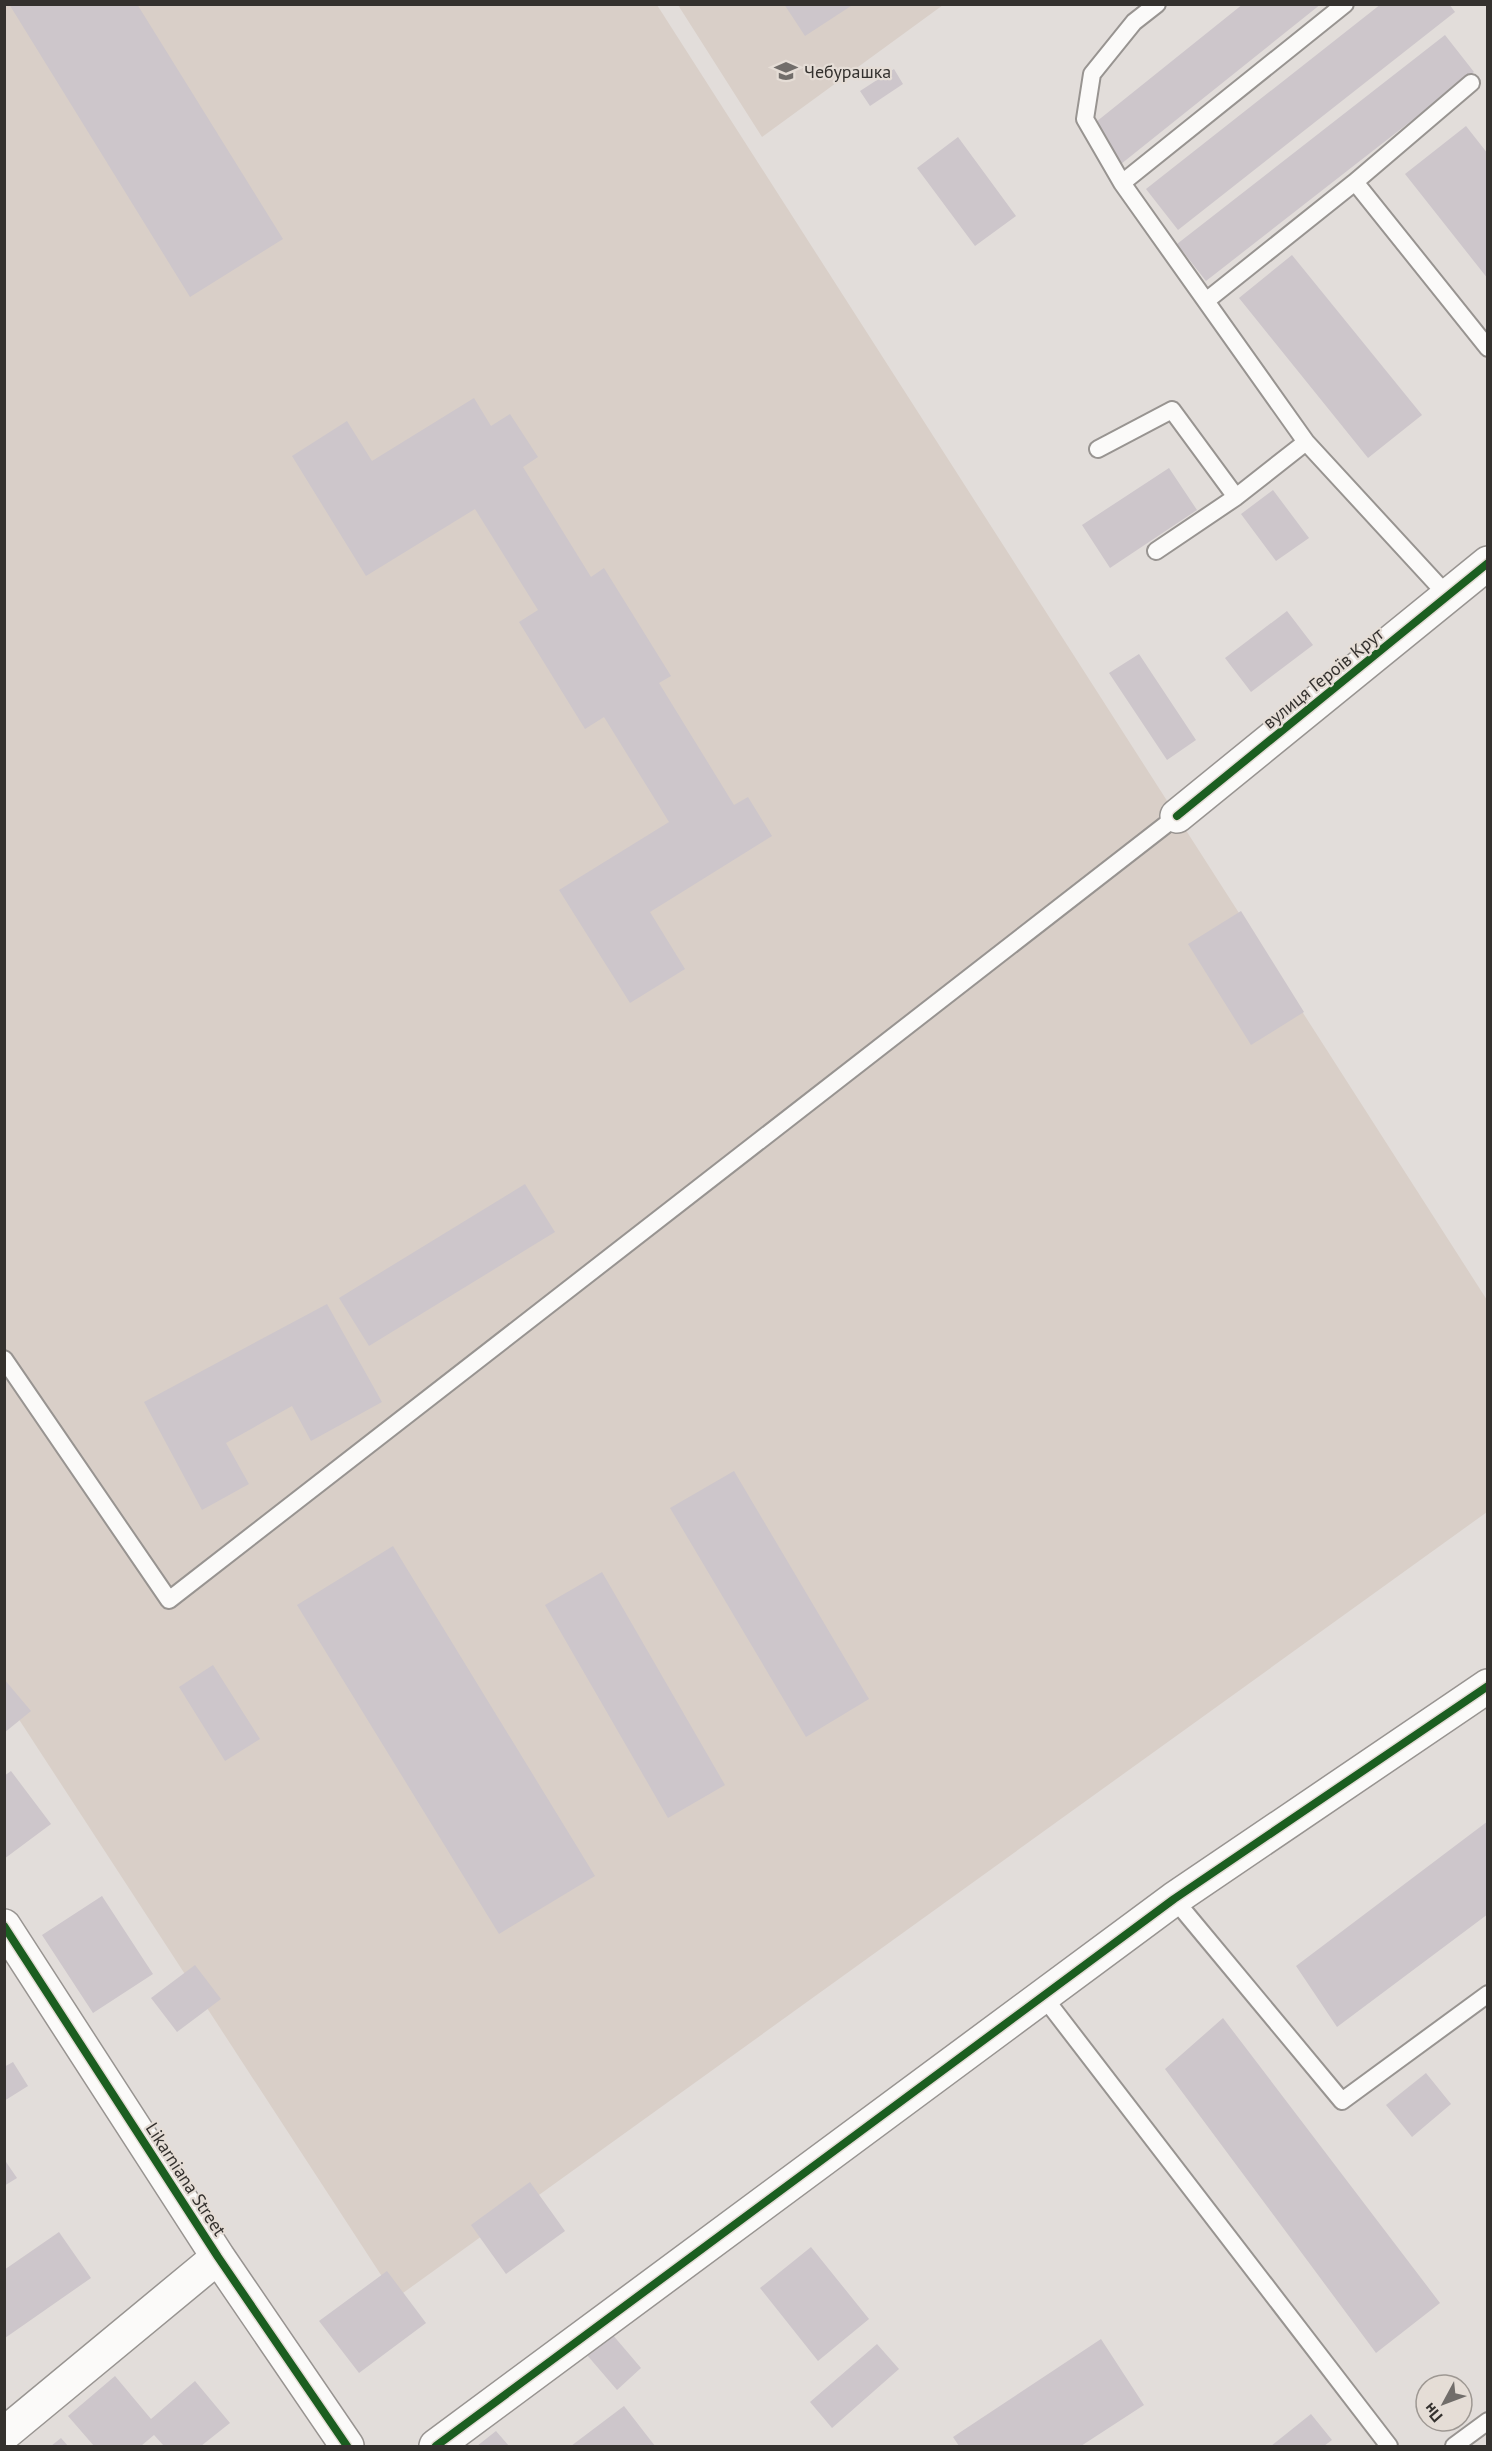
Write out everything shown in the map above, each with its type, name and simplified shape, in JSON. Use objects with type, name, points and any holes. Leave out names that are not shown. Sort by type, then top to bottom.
[{"type":"street","name":"вулиця Героїв Крут","points":[[1177,816],[1488,563]]},
{"type":"street","points":[[435,2446],[1174,1899],[1488,1686]]},
{"type":"street","name":"Likarniana Street","points":[[4,1926],[218,2257],[347,2446]]},
{"type":"street","points":[[4,2434],[218,2257]]},
{"type":"lane","points":[[1157,4],[1134,22],[1092,74],[1085,119],[1122,183],[1306,442],[1447,595]]},
{"type":"lane","points":[[1122,183],[1345,4]]},
{"type":"lane","points":[[1206,301],[1355,182],[1471,83]]},
{"type":"lane","points":[[1355,182],[1488,348]]},
{"type":"lane","points":[[1098,449],[1172,410],[1236,496]]},
{"type":"lane","points":[[1156,551],[1236,496],[1306,442]]},
{"type":"lane","points":[[4,1359],[169,1600],[1177,816]]},
{"type":"lane","points":[[1174,1899],[1342,2101],[1488,1994]]},
{"type":"lane","points":[[1043,1996],[1389,2446]]},
{"type":"lane","points":[[1454,2446],[1488,2421]]},
{"type":"shaded area","points":[[5,5],[657,5],[1487,1300],[1487,1512],[396,2298],[5,1698]]},
{"type":"shaded area","name":"Чебурашка","points":[[678,5],[943,5],[762,137]]},
{"type":"building","points":[[9,4],[137,4],[283,239],[190,297]]},
{"type":"building","points":[[784,4],[854,4],[805,36]]},
{"type":"building","points":[[1243,4],[1321,4],[1121,164],[1091,126]]},
{"type":"building","points":[[1381,4],[1449,4],[1455,12],[1178,230],[1146,189]]},
{"type":"building","points":[[1445,35],[1474,72],[1206,281],[1177,244]]},
{"type":"building","points":[[894,69],[903,84],[870,106],[860,91]]},
{"type":"building","points":[[1466,126],[1488,154],[1488,279],[1405,174]]},
{"type":"building","points":[[958,137],[1016,216],[975,246],[917,168]]},
{"type":"building","points":[[1292,255],[1422,415],[1368,458],[1239,298]]},
{"type":"building","points":[[474,398],[491,426],[510,414],[538,457],[523,467],[591,577],[604,568],[671,676],[659,683],[734,805],[748,797],[772,836],[650,912],[685,969],[630,1003],[559,890],[669,822],[604,717],[585,729],[519,622],[538,610],[475,509],[366,576],[292,456],[347,421],[372,461]]},
{"type":"building","points":[[1169,468],[1197,510],[1110,568],[1082,525]]},
{"type":"building","points":[[1273,490],[1309,538],[1276,561],[1241,514]]},
{"type":"building","points":[[1287,611],[1313,645],[1251,692],[1225,658]]},
{"type":"building","points":[[1139,654],[1196,740],[1167,760],[1109,673]]},
{"type":"building","points":[[1241,911],[1304,1012],[1251,1045],[1188,944]]},
{"type":"building","points":[[525,1184],[555,1232],[369,1346],[339,1298]]},
{"type":"building","points":[[327,1304],[382,1402],[311,1441],[292,1406],[226,1443],[249,1484],[202,1510],[144,1402]]},
{"type":"building","points":[[734,1471],[869,1699],[806,1737],[670,1508]]},
{"type":"building","points":[[393,1546],[595,1876],[499,1934],[297,1605]]},
{"type":"building","points":[[602,1572],[725,1785],[668,1818],[545,1605]]},
{"type":"building","points":[[213,1665],[260,1739],[225,1761],[179,1687]]},
{"type":"building","points":[[4,1679],[31,1711],[4,1733]]},
{"type":"building","points":[[11,1771],[51,1824],[4,1859],[4,1776]]},
{"type":"building","points":[[1488,1821],[1488,1914],[1337,2027],[1296,1966]]},
{"type":"building","points":[[102,1896],[153,1974],[93,2013],[42,1935]]},
{"type":"building","points":[[195,1965],[221,1999],[177,2032],[151,1998]]},
{"type":"building","points":[[1223,2018],[1440,2303],[1376,2353],[1165,2069]]},
{"type":"building","points":[[13,2062],[28,2086],[4,2101],[4,2067]]},
{"type":"building","points":[[1426,2073],[1451,2104],[1412,2137],[1386,2105]]},
{"type":"building","points":[[4,2159],[17,2178],[4,2186]]},
{"type":"building","points":[[530,2182],[565,2231],[506,2274],[471,2225]]},
{"type":"building","points":[[59,2232],[91,2278],[5,2338],[4,2270]]},
{"type":"building","points":[[811,2247],[869,2319],[818,2361],[760,2288]]},
{"type":"building","points":[[387,2271],[426,2323],[359,2373],[319,2321]]},
{"type":"building","points":[[612,2334],[641,2368],[617,2390],[587,2355]]},
{"type":"building","points":[[1101,2339],[1144,2405],[1081,2446],[959,2446],[953,2437]]},
{"type":"building","points":[[877,2344],[899,2369],[832,2428],[810,2402]]},
{"type":"building","points":[[115,2376],[151,2419],[195,2381],[230,2423],[201,2446],[164,2446],[154,2435],[141,2446],[94,2446],[68,2416]]},
{"type":"building","points":[[624,2406],[655,2446],[571,2446]]},
{"type":"building","points":[[1311,2414],[1332,2440],[1324,2446],[1271,2446]]},
{"type":"building","points":[[496,2431],[509,2446],[477,2446]]},
{"type":"building","points":[[61,2438],[68,2446],[51,2446]]},
{"type":"cycle path","points":[[1177,816],[1488,563]]},
{"type":"cycle path","points":[[436,2446],[1174,1899],[1488,1686]]},
{"type":"cycle path","points":[[4,1926],[218,2257],[347,2446]]},
{"type":"place","name":"Чебурашка","points":[[786,71]]}]
